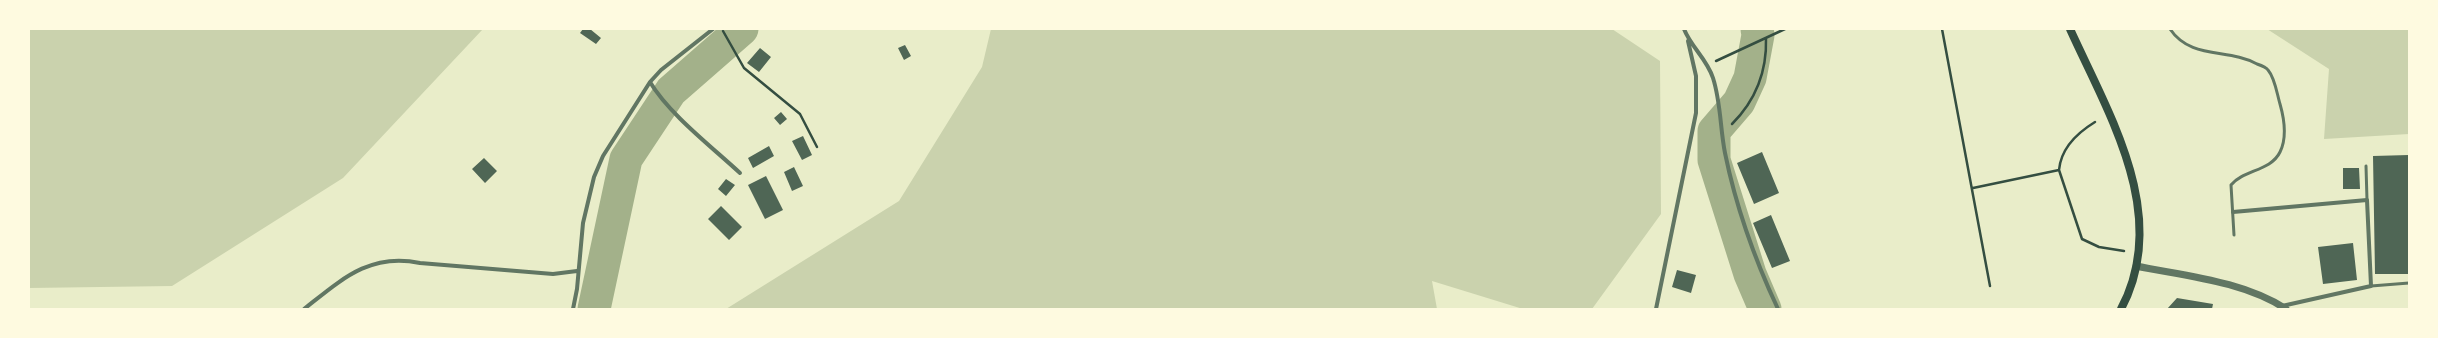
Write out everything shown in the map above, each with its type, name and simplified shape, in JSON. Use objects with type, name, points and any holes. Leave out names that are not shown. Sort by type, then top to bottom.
[{"type":"main road","points":[[2070,29],[2119,136],[2132,176],[2140,227],[2136,266],[2130,289],[2121,309]]},
{"type":"street","points":[[573,309],[577,289],[577,271],[583,223],[594,177],[610,143],[650,82],[661,70],[713,29]]},
{"type":"street","points":[[1656,309],[1696,113],[1696,76],[1688,39],[1684,29]]},
{"type":"street","points":[[1688,39],[1709,64],[1720,106],[1728,166],[1754,256],[1778,309]]},
{"type":"street","points":[[650,82],[656,93],[740,173]]},
{"type":"street","points":[[2136,266],[2226,284],[2284,308],[2371,286],[2367,200],[2233,212]]},
{"type":"street","points":[[304,309],[357,269],[377,262],[405,260],[420,264],[553,274],[577,271]]},
{"type":"lane","points":[[2170,29],[2190,47],[2253,61],[2268,69],[2276,89],[2282,111],[2284,136],[2280,153],[2271,162],[2233,182],[2231,185],[2234,235]]},
{"type":"lane","points":[[2366,166],[2367,200]]},
{"type":"lane","points":[[2371,286],[2409,283]]},
{"type":"path","points":[[1709,64],[1785,29]]},
{"type":"path","points":[[1942,29],[1973,188],[1990,286]]},
{"type":"path","points":[[725,33],[744,68],[800,114],[817,147]]},
{"type":"path","points":[[1723,134],[1741,115],[1758,88],[1766,54],[1766,38]]},
{"type":"path","points":[[2095,122],[2082,130],[2067,148],[2060,159],[2059,170],[2082,240],[2088,244],[2124,251]]},
{"type":"path","points":[[1973,188],[2059,170]]},
{"type":"green space","points":[[29,29],[483,29],[343,178],[172,286],[29,288]]},
{"type":"green space","points":[[991,29],[1612,29],[1660,61],[1661,214],[1592,309],[1523,309],[1432,281],[1437,309],[726,309],[899,201],[982,67]]},
{"type":"green space","points":[[2267,29],[2409,29],[2409,134],[2324,139],[2329,69]]},
{"type":"building","points":[[583,29],[590,29],[601,38],[596,44],[580,33]]},
{"type":"building","points":[[905,45],[911,56],[904,60],[898,48]]},
{"type":"building","points":[[760,48],[771,57],[759,72],[747,63]]},
{"type":"building","points":[[781,112],[787,119],[780,125],[774,118]]},
{"type":"building","points":[[803,136],[812,155],[802,160],[792,141]]},
{"type":"building","points":[[769,146],[774,156],[753,168],[748,158]]},
{"type":"building","points":[[1762,152],[1779,193],[1754,204],[1737,163]]},
{"type":"building","points":[[2409,155],[2409,274],[2375,274],[2373,156]]},
{"type":"building","points":[[484,158],[497,171],[485,183],[472,169]]},
{"type":"building","points":[[794,167],[803,186],[792,191],[784,172]]},
{"type":"building","points":[[2343,168],[2359,168],[2360,189],[2343,189]]},
{"type":"building","points":[[766,176],[783,210],[765,219],[748,185]]},
{"type":"building","points":[[726,179],[735,185],[726,196],[718,189]]},
{"type":"building","points":[[721,206],[742,227],[729,240],[708,219]]},
{"type":"building","points":[[1771,215],[1790,261],[1772,268],[1753,223]]},
{"type":"building","points":[[2353,243],[2357,280],[2323,284],[2318,247]]},
{"type":"building","points":[[1677,270],[1696,275],[1691,293],[1672,287]]},
{"type":"building","points":[[2177,298],[2213,304],[2212,309],[2167,309]]},
{"type":"waterway","points":[[594,309],[626,159],[671,91],[742,29]]},
{"type":"waterway","points":[[1757,29],[1758,35],[1750,78],[1739,102],[1714,131],[1714,160],[1750,274],[1765,309]]}]
